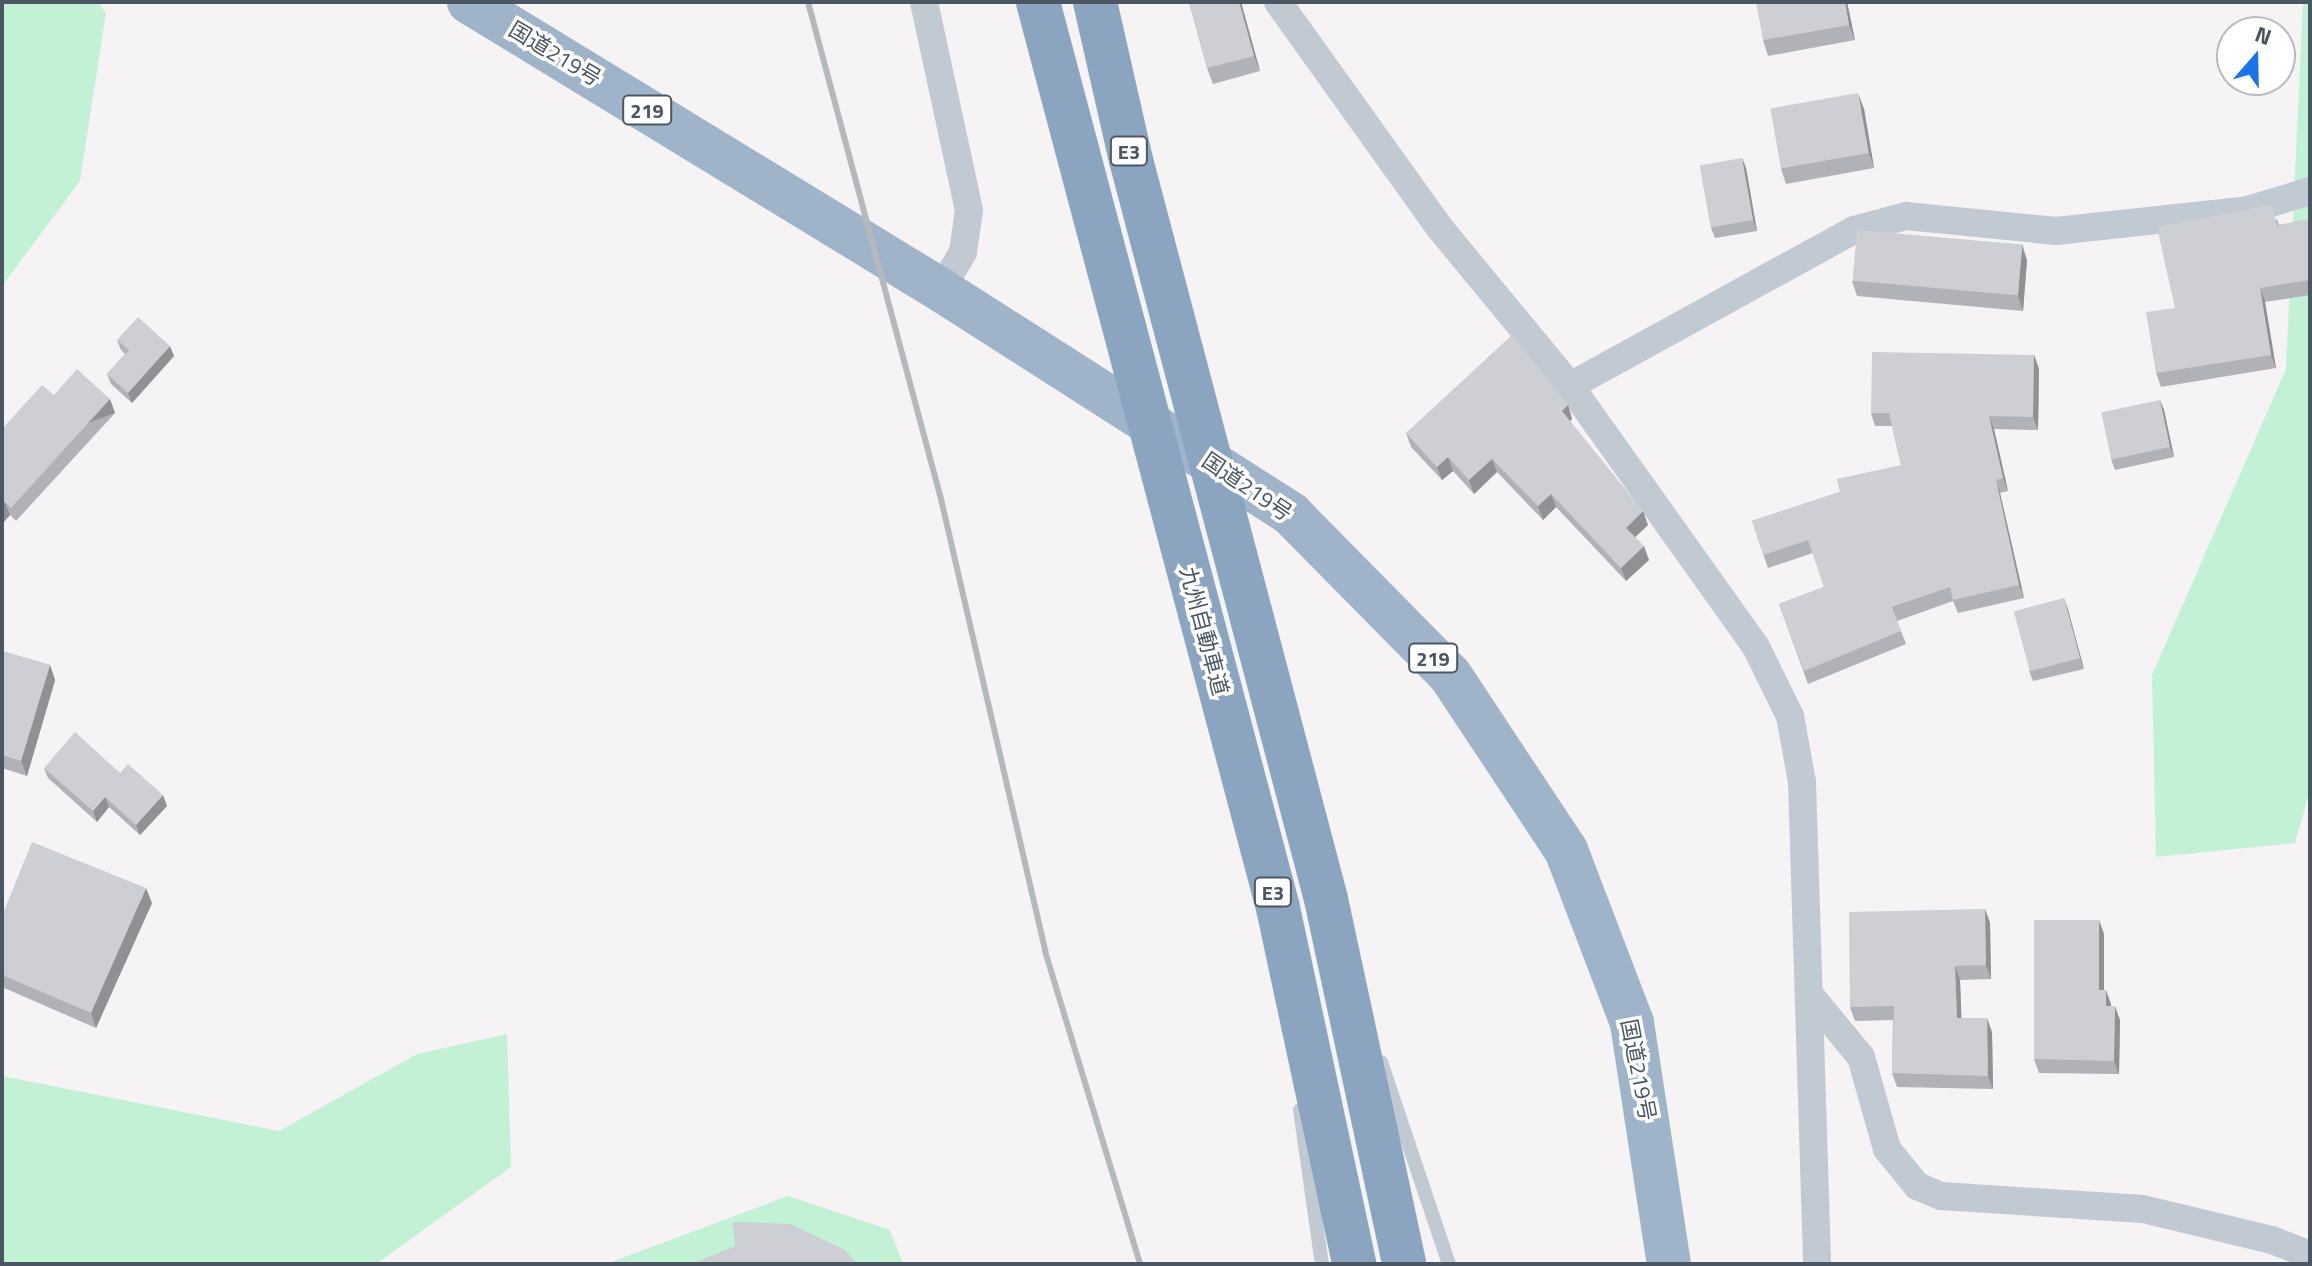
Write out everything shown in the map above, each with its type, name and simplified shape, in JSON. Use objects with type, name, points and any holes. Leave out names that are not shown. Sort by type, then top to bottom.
[{"type":"highway","name":"国道219号","points":[[469,2],[941,290],[1291,514],[1450,675],[1566,850],[1632,1023],[1669,1264]]},
{"type":"highway","name":"九州自動車道","points":[[1038,2],[1278,908],[1354,1264]]},
{"type":"highway","name":"E3","points":[[1095,2],[1167,298],[1326,899],[1404,1264]]},
{"type":"street","points":[[924,2],[969,210],[963,252],[941,290]]},
{"type":"street","points":[[1278,2],[1439,227],[1570,386],[1756,647],[1790,716],[1802,782],[1817,1264]]},
{"type":"street","points":[[1570,386],[1854,230],[1906,216],[2056,231],[2248,210],[2310,191]]},
{"type":"street","points":[[1809,994],[1861,1057],[1887,1149],[1917,1186],[1941,1196],[2143,1209],[2272,1240],[2310,1255]]},
{"type":"lane","points":[[1326,899],[1371,1033]]},
{"type":"lane","points":[[1278,908],[1297,1084],[1322,1264]]},
{"type":"lane","points":[[1376,1047],[1449,1264]]},
{"type":"green space","points":[[2,2],[98,2],[106,13],[80,181],[2,286]]},
{"type":"green space","points":[[2303,2],[2310,2],[2310,790],[2295,843],[2156,857],[2152,675],[2286,369]]},
{"type":"green space","points":[[507,1034],[511,1167],[376,1264],[2,1264],[2,1076],[279,1131],[417,1054]]},
{"type":"green space","points":[[788,1196],[890,1230],[903,1264],[606,1264]]},
{"type":"building","points":[[1189,2],[1239,2],[1254,56],[1207,68]]},
{"type":"building","points":[[1756,2],[1845,2],[1849,25],[1763,40]]},
{"type":"building","points":[[1858,93],[1869,153],[1781,169],[1770,108]]},
{"type":"building","points":[[1742,158],[1753,220],[1711,228],[1700,165]]},
{"type":"building","points":[[2272,205],[2277,226],[2310,219],[2310,280],[2260,288],[2271,355],[2156,373],[2146,312],[2175,308],[2157,227]]},
{"type":"building","points":[[1857,230],[2022,244],[2018,295],[1853,281]]},
{"type":"building","points":[[138,317],[170,346],[128,393],[107,374],[129,350],[117,340]]},
{"type":"building","points":[[1512,335],[1568,405],[1562,411],[1643,511],[1626,528],[1644,546],[1621,568],[1551,494],[1538,506],[1492,459],[1469,480],[1448,457],[1437,467],[1406,433]]},
{"type":"building","points":[[1872,352],[2034,355],[2033,417],[1989,416],[2003,478],[1996,480],[2019,585],[1953,600],[1950,587],[1892,607],[1901,631],[1804,671],[1779,604],[1824,587],[1808,540],[1764,555],[1752,521],[1840,492],[1837,479],[1901,465],[1889,413],[1871,413]]},
{"type":"building","points":[[77,369],[110,399],[11,508],[5,502],[2,505],[2,426],[42,385],[54,395]]},
{"type":"building","points":[[2160,400],[2170,447],[2111,459],[2101,412]]},
{"type":"building","points":[[2064,598],[2080,658],[2030,671],[2014,611]]},
{"type":"building","points":[[2,651],[50,665],[21,761],[2,755]]},
{"type":"building","points":[[75,732],[120,773],[128,764],[163,795],[136,825],[105,797],[93,811],[44,768]]},
{"type":"building","points":[[32,842],[146,888],[91,1013],[2,975],[2,916]]},
{"type":"building","points":[[1985,909],[1986,965],[1955,966],[1957,1018],[1987,1018],[1988,1076],[1892,1073],[1894,1006],[1850,1007],[1849,912]]},
{"type":"building","points":[[2034,920],[2099,920],[2099,990],[2106,990],[2106,1006],[2115,1006],[2114,1061],[2034,1059]]},
{"type":"building","points":[[733,1222],[790,1224],[845,1250],[857,1264],[692,1264],[735,1246]]},
{"type":"railway","points":[[808,2],[941,499],[1045,951],[1140,1264]]}]
